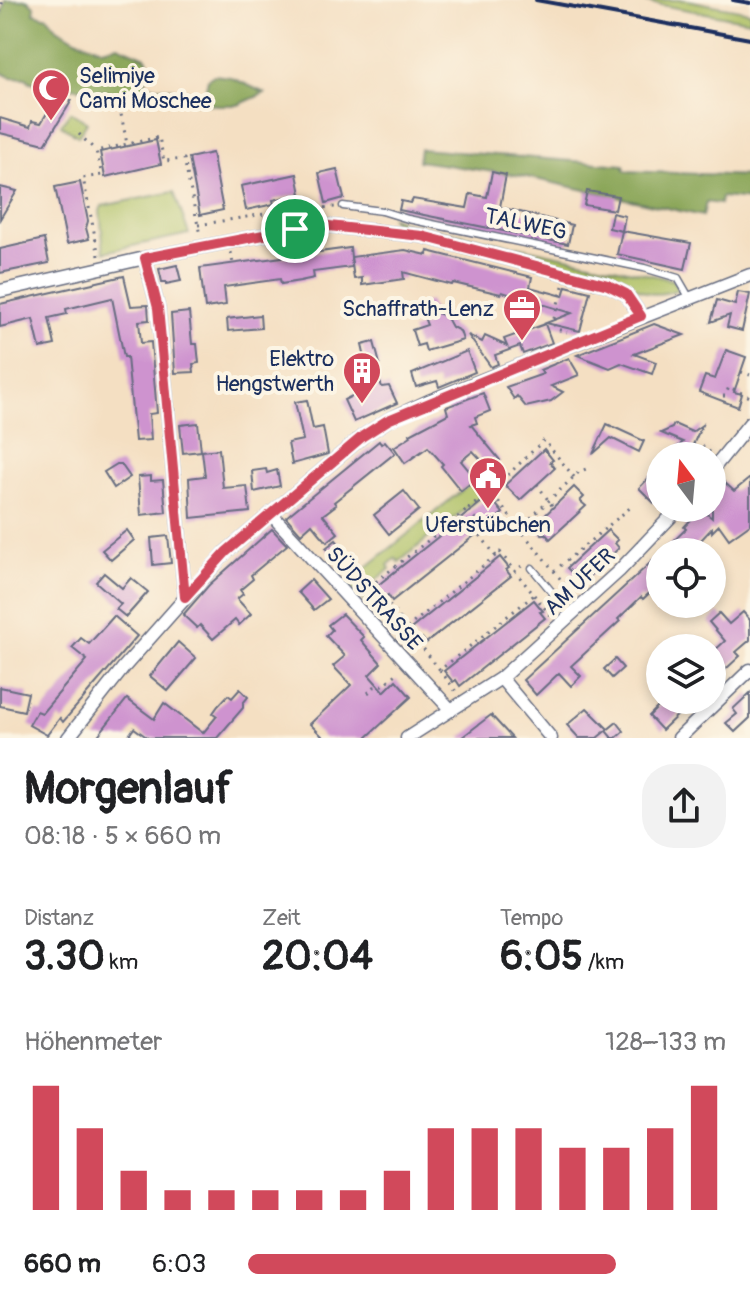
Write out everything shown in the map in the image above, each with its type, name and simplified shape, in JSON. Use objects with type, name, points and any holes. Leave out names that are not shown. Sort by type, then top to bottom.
[{"type":"street","name":"TALWEG","points":[[0,291],[145,258],[289,230],[329,226],[422,236],[608,285],[626,294],[641,316]]},
{"type":"street","points":[[145,258],[158,308],[185,597]]},
{"type":"street","points":[[68,738],[124,667],[226,552],[363,436],[388,420],[641,316],[750,275]]},
{"type":"street","points":[[726,453],[750,423]]},
{"type":"street","name":"SÜDSTRASSE","points":[[271,514],[450,709]]},
{"type":"street","name":"AM UFER","points":[[407,738],[501,678],[560,627],[665,522]]},
{"type":"street","points":[[679,738],[750,670]]},
{"type":"street","points":[[501,678],[551,738]]},
{"type":"lane","name":"TALWEG","points":[[343,206],[382,211],[653,270],[678,278],[689,297]]},
{"type":"lane","points":[[532,568],[571,615]]},
{"type":"path","points":[[0,12],[3,0]]},
{"type":"path","points":[[118,99],[127,144]]},
{"type":"path","points":[[78,180],[102,175],[94,149],[79,134]]},
{"type":"path","points":[[86,151],[159,137],[164,161],[184,159],[200,233]]},
{"type":"path","points":[[187,173],[194,172]]},
{"type":"path","points":[[83,178],[102,268]]},
{"type":"path","points":[[287,197],[287,212]]},
{"type":"path","points":[[260,206],[261,215]]},
{"type":"path","points":[[198,225],[343,206]]},
{"type":"path","points":[[87,225],[93,223]]},
{"type":"path","points":[[553,322],[566,274]]},
{"type":"path","points":[[741,372],[750,375]]},
{"type":"path","points":[[723,396],[729,387],[750,397]]},
{"type":"path","points":[[463,701],[373,584],[490,492],[544,440],[574,477]]},
{"type":"path","points":[[519,529],[574,477],[591,467]]},
{"type":"path","points":[[537,484],[553,507]]},
{"type":"path","points":[[490,492],[582,606]]},
{"type":"path","points":[[554,571],[631,507]]},
{"type":"path","points":[[468,509],[485,531],[480,535],[496,556]]},
{"type":"path","points":[[407,628],[500,552],[560,627]]},
{"type":"path","points":[[515,571],[527,562]]},
{"type":"path","points":[[440,670],[534,595]]},
{"type":"path","points":[[368,693],[410,665]]},
{"type":"green space","points":[[5,0],[28,0],[35,7],[34,13],[48,17],[57,28],[76,39],[102,49],[118,45],[146,57],[149,62],[145,85],[205,93],[208,79],[214,75],[230,77],[265,93],[238,105],[217,105],[10,77],[0,72],[0,23]]},
{"type":"green space","points":[[633,0],[687,0],[750,12],[750,21]]},
{"type":"green space","points":[[70,112],[87,122],[78,136],[61,125]]},
{"type":"green space","points":[[420,149],[624,165],[625,171],[750,176],[750,200],[721,197],[720,204],[706,202],[703,216],[522,176],[418,161]]},
{"type":"green space","points":[[174,192],[189,234],[104,252],[102,206]]},
{"type":"green space","points":[[391,217],[672,280],[679,289],[650,293],[610,276],[394,223]]},
{"type":"green space","points":[[481,475],[491,488],[447,524],[443,521],[435,527],[437,531],[399,562],[396,558],[388,565],[390,569],[371,584],[376,592],[365,602],[347,583]]},
{"type":"building","name":"Selimiye Cami Moschee","points":[[56,98],[72,100],[45,144],[0,133],[0,118],[30,127],[32,121],[41,123]]},
{"type":"building","points":[[156,140],[161,164],[105,177],[100,152]]},
{"type":"building","points":[[212,153],[223,210],[200,215],[189,158]]},
{"type":"building","points":[[337,169],[344,198],[326,203],[319,173]]},
{"type":"building","points":[[492,172],[506,175],[500,207],[572,225],[568,244],[399,210],[401,201],[411,203],[413,199],[467,208],[470,194],[487,197]]},
{"type":"building","points":[[297,174],[301,194],[246,210],[241,186]]},
{"type":"building","points":[[80,182],[89,239],[67,244],[55,187]]},
{"type":"building","points":[[0,187],[17,191],[0,219]]},
{"type":"building","points":[[587,191],[618,196],[615,210],[584,205]]},
{"type":"building","points":[[612,213],[625,216],[622,231],[609,228]]},
{"type":"building","points":[[622,231],[691,243],[685,269],[617,254]]},
{"type":"building","points":[[44,239],[49,263],[0,273],[0,249]]},
{"type":"building","points":[[350,248],[352,267],[313,272],[314,278],[281,284],[280,279],[224,287],[226,305],[205,308],[200,268]]},
{"type":"building","points":[[405,250],[427,255],[428,251],[532,277],[530,287],[563,296],[566,286],[590,292],[580,331],[546,323],[572,313],[502,292],[452,285],[403,272],[404,279],[362,285],[362,278],[354,279],[351,257]]},
{"type":"building","points":[[177,265],[181,281],[162,282],[159,269]]},
{"type":"building","points":[[124,276],[131,306],[148,305],[149,320],[139,321],[141,343],[151,342],[157,413],[149,414],[151,440],[135,441],[127,357],[124,357],[112,298],[66,309],[67,314],[49,318],[55,345],[40,348],[33,319],[0,327],[0,304]]},
{"type":"building","points":[[738,292],[750,294],[742,331],[727,327],[730,315],[711,322],[717,300],[735,305]]},
{"type":"building","points":[[429,301],[434,312],[446,316],[452,327],[460,331],[463,340],[426,351],[424,344],[417,346],[412,330],[427,325],[419,305]]},
{"type":"building","points":[[189,312],[192,344],[197,344],[199,363],[193,364],[194,372],[175,373],[171,314]]},
{"type":"building","points":[[260,315],[261,328],[228,331],[227,319]]},
{"type":"building","points":[[545,324],[552,343],[523,354],[520,346],[495,355],[498,364],[491,367],[468,335],[482,342],[485,336],[507,346],[504,339]]},
{"type":"building","points":[[654,324],[684,335],[634,354],[656,362],[652,374],[621,363],[610,368],[577,355]]},
{"type":"building","points":[[374,342],[380,364],[367,367],[362,345]]},
{"type":"building","points":[[726,350],[746,357],[734,392],[742,394],[738,407],[699,392],[705,376],[715,379]]},
{"type":"building","points":[[467,351],[475,372],[439,387],[437,381],[416,387],[412,374]]},
{"type":"building","points":[[569,358],[579,375],[551,386],[563,392],[551,401],[526,407],[517,396],[514,399],[506,387],[543,374],[540,370]]},
{"type":"building","name":"Elektro Hengstwerth","points":[[380,382],[382,387],[389,386],[397,403],[354,422],[344,400]]},
{"type":"building","points":[[483,393],[490,411],[475,417],[477,423],[471,425],[500,460],[489,468],[473,451],[461,461],[476,479],[461,491],[428,447],[405,463],[394,447],[410,434],[448,414],[446,407]]},
{"type":"building","points":[[307,400],[313,429],[323,427],[328,454],[292,464],[288,443],[303,440],[295,402]]},
{"type":"building","points":[[198,423],[201,451],[183,453],[180,425]]},
{"type":"building","points":[[607,424],[644,441],[639,452],[611,438],[593,454]]},
{"type":"building","points":[[674,424],[692,432],[702,425],[694,442],[683,442],[661,433]]},
{"type":"building","points":[[379,441],[381,444],[385,441],[395,453],[334,502],[336,505],[323,515],[338,533],[327,542],[312,524],[301,534],[286,517]]},
{"type":"building","points":[[219,449],[223,488],[247,486],[250,512],[191,518],[189,478],[205,476],[202,451]]},
{"type":"building","points":[[544,449],[555,468],[520,500],[505,485]]},
{"type":"building","points":[[121,464],[130,477],[114,488],[104,472]]},
{"type":"building","points":[[266,469],[267,473],[277,470],[280,486],[254,492],[252,471]]},
{"type":"building","points":[[151,476],[151,481],[163,480],[166,512],[141,515],[138,477]]},
{"type":"building","points":[[750,478],[750,524],[729,539],[719,525],[703,538],[677,538],[689,522],[726,522],[726,484],[734,491]]},
{"type":"building","points":[[646,481],[646,495],[639,488]]},
{"type":"building","points":[[574,487],[584,497],[580,501],[586,506],[550,539],[534,526]]},
{"type":"building","points":[[404,491],[419,510],[389,534],[374,515]]},
{"type":"building","points":[[489,496],[503,513],[392,601],[388,595],[385,597],[377,586]]},
{"type":"building","points":[[272,529],[287,545],[251,575],[253,579],[240,590],[243,594],[237,599],[251,614],[239,625],[235,620],[213,639],[200,625],[197,628],[183,615],[209,585]]},
{"type":"building","points":[[127,530],[134,540],[111,560],[102,550]]},
{"type":"building","points":[[608,530],[618,540],[615,543],[619,548],[584,581],[579,576],[577,578],[567,568]]},
{"type":"building","points":[[168,536],[171,563],[153,565],[151,538]]},
{"type":"building","points":[[336,540],[361,571],[352,579],[326,548]]},
{"type":"building","points":[[500,557],[511,576],[426,643],[422,638],[419,640],[411,629]]},
{"type":"building","points":[[646,567],[646,596],[641,597],[571,666],[581,676],[571,686],[559,673],[536,695],[523,680]]},
{"type":"building","points":[[104,573],[122,588],[131,578],[148,592],[126,617],[116,609],[121,604],[96,582]]},
{"type":"building","points":[[311,580],[328,599],[314,610],[298,592]]},
{"type":"building","points":[[534,600],[545,618],[460,686],[456,680],[453,682],[444,671]]},
{"type":"building","points":[[743,612],[750,620],[750,640],[736,652],[740,656],[726,669],[726,634],[719,634],[709,622],[713,618],[724,618],[729,624]]},
{"type":"building","points":[[342,614],[364,637],[361,640],[381,663],[369,675],[384,692],[396,680],[411,697],[366,738],[324,738],[310,724],[351,685],[333,666],[345,656],[326,636],[332,630],[328,625]]},
{"type":"building","points":[[114,616],[137,636],[63,722],[60,718],[47,735],[29,725],[37,711],[42,713],[87,660],[72,648],[81,638],[89,644]]},
{"type":"building","points":[[178,642],[196,658],[168,691],[150,676]]},
{"type":"building","points":[[615,659],[623,668],[612,678],[604,669]]},
{"type":"building","points":[[0,687],[28,693],[24,711],[0,706]]},
{"type":"building","points":[[240,689],[248,697],[243,708],[217,738],[148,738],[134,728],[127,738],[96,738],[127,699],[154,719],[164,703],[203,733],[217,716],[213,713],[218,706],[228,695],[232,698]]},
{"type":"building","points":[[750,693],[750,718],[735,732],[726,723],[737,714],[733,709]]},
{"type":"building","points":[[587,708],[608,729],[597,738],[579,738],[567,725]]},
{"type":"building","points":[[651,714],[679,714],[662,730],[649,716]]},
{"type":"building","points":[[491,715],[512,738],[461,738]]},
{"type":"building","points":[[617,722],[624,731],[612,738],[606,731]]},
{"type":"railway","points":[[536,0],[750,39]]},
{"type":"railway","points":[[733,0],[750,3]]},
{"type":"place","name":"Selimiye Cami Moschee","points":[[51,122]]},
{"type":"place","name":"Schaffrath-Lenz","points":[[522,342]]},
{"type":"place","name":"Elektro Hengstwerth","points":[[362,405]]},
{"type":"place","name":"Uferstübchen","points":[[488,510]]},
{"type":"route","points":[[329,226],[422,236],[608,285],[626,294],[641,316],[388,420],[363,436],[226,552],[185,597],[158,308],[145,258],[295,229],[329,226]]}]
